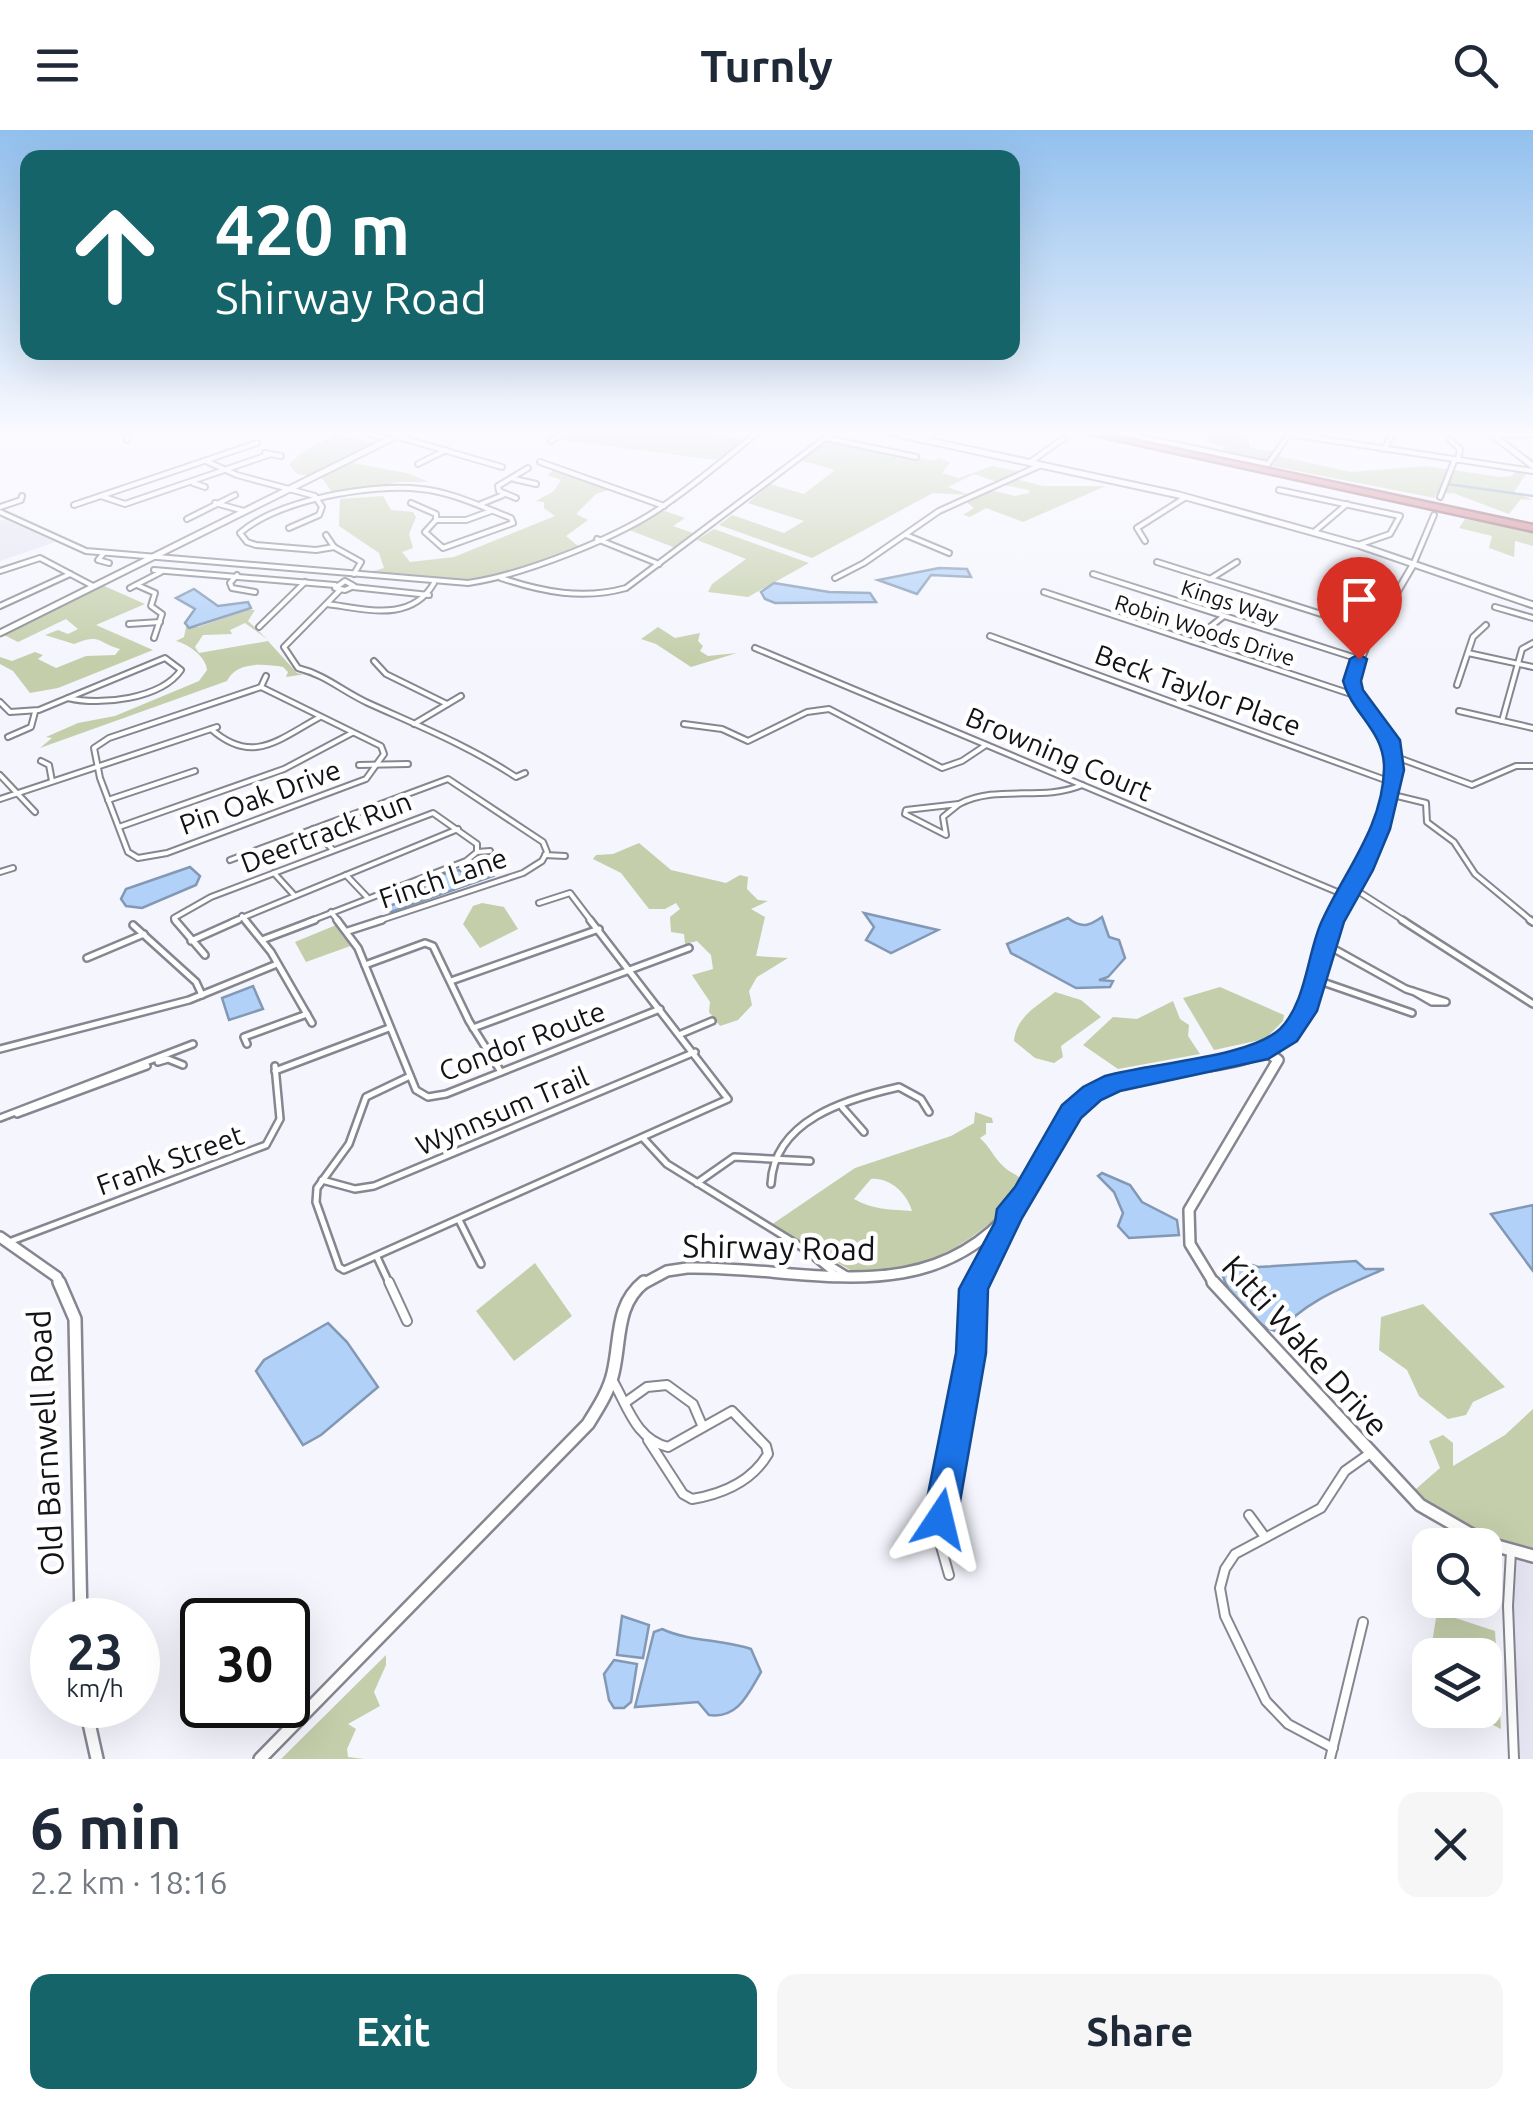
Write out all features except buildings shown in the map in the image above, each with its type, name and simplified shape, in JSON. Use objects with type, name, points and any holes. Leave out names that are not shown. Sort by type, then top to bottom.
[{"type":"highway","points":[[1452,509],[1533,526]]},
{"type":"highway","points":[[1454,509],[1533,526]]},
{"type":"street","points":[[187,518],[204,509]]},
{"type":"street","points":[[236,509],[244,511]]},
{"type":"street","points":[[0,633],[248,509]]},
{"type":"street","points":[[280,509],[245,526],[240,535],[256,545],[316,550],[334,547]]},
{"type":"street","points":[[289,528],[319,514],[319,509]]},
{"type":"street","points":[[430,509],[436,520]]},
{"type":"street","points":[[489,509],[492,510],[510,518],[513,524],[451,547],[437,546],[425,532],[436,520],[466,520],[492,510]]},
{"type":"street","points":[[0,510],[66,545],[104,553],[463,584],[501,578],[658,509]]},
{"type":"street","points":[[501,578],[544,592],[603,593],[630,586],[732,509]]},
{"type":"street","points":[[835,578],[944,509]]},
{"type":"street","points":[[1146,541],[1137,528],[1166,509]]},
{"type":"street","points":[[1232,509],[1358,545],[1533,606]]},
{"type":"street","points":[[1314,532],[1341,509]]},
{"type":"street","points":[[1358,545],[1392,532],[1400,516],[1369,509]]},
{"type":"street","points":[[1434,515],[1414,565],[1372,630],[1359,659],[1352,681],[1357,696],[1388,737],[1395,757],[1472,785],[1516,766],[1533,766]]},
{"type":"street","points":[[154,570],[270,578],[338,588],[350,583],[361,562],[334,547],[326,534]]},
{"type":"street","points":[[906,535],[949,553]]},
{"type":"street","points":[[597,539],[660,564]]},
{"type":"street","points":[[104,553],[98,560],[109,564]]},
{"type":"street","points":[[0,571],[38,558],[94,586]]},
{"type":"street","points":[[1158,562],[1372,630]]},
{"type":"street","points":[[1210,579],[1237,562]]},
{"type":"street","points":[[130,588],[164,571]]},
{"type":"street","points":[[0,606],[70,574]]},
{"type":"street","name":"Kings Way","points":[[1092,574],[1359,659]]},
{"type":"street","points":[[237,575],[230,583],[232,588],[254,593],[270,578]]},
{"type":"street","points":[[259,627],[305,582]]},
{"type":"street","points":[[429,594],[350,583],[338,588],[284,647],[298,668],[324,674],[362,700],[478,752],[516,777],[525,773]]},
{"type":"street","points":[[327,604],[403,611],[417,606],[434,583]]},
{"type":"street","points":[[137,585],[155,593],[151,606],[162,614],[154,638]]},
{"type":"street","points":[[21,586],[33,590]]},
{"type":"street","name":"Robin Woods Drive","points":[[1044,592],[1357,696]]},
{"type":"street","points":[[1495,607],[1533,618]]},
{"type":"street","points":[[1192,641],[1224,616]]},
{"type":"street","points":[[128,624],[160,622]]},
{"type":"street","points":[[1457,685],[1473,638],[1486,626]]},
{"type":"street","name":"Beck Taylor Place","points":[[990,636],[1426,802],[1428,822],[1454,842],[1475,874],[1533,922]]},
{"type":"street","points":[[1502,721],[1522,648],[1533,644]]},
{"type":"street","name":"Browning Court","points":[[755,648],[1350,892],[1533,1004]]},
{"type":"street","points":[[1468,653],[1533,668]]},
{"type":"street","points":[[0,704],[13,712],[35,711],[165,658],[180,669],[177,678],[109,705],[92,706],[68,698]]},
{"type":"street","points":[[374,661],[386,674],[447,704]]},
{"type":"street","points":[[97,766],[93,750],[106,740],[261,687],[266,676]]},
{"type":"street","name":"Pin Oak Drive","points":[[97,766],[128,852],[138,858],[158,856],[366,779],[379,764],[383,748],[261,687]]},
{"type":"street","points":[[414,724],[461,696]]},
{"type":"street","points":[[684,724],[722,729],[748,741],[780,730],[808,709],[829,708],[942,768],[958,764],[986,745]]},
{"type":"street","points":[[8,737],[31,727],[35,711]]},
{"type":"street","points":[[1459,711],[1533,728]]},
{"type":"street","points":[[0,798],[214,728],[228,747],[247,750],[266,745],[320,717]]},
{"type":"street","points":[[119,828],[284,770],[352,733]]},
{"type":"street","name":"Shirway Road","points":[[260,1759],[570,1446],[592,1418],[612,1381],[624,1306],[636,1287],[657,1274],[690,1268],[838,1280],[882,1276],[931,1264],[978,1240],[1007,1216],[1025,1194],[1071,1112],[1092,1094],[1124,1080],[1236,1060],[1265,1050],[1288,1035],[1305,1011],[1324,944],[1380,829],[1395,757]]},
{"type":"street","points":[[42,761],[48,765],[52,781]]},
{"type":"street","points":[[359,766],[408,764]]},
{"type":"street","points":[[108,800],[195,771]]},
{"type":"street","points":[[0,775],[27,808],[36,812]]},
{"type":"street","name":"Finch Lane","points":[[230,860],[448,780],[543,842],[545,856],[524,872],[348,931]]},
{"type":"street","points":[[959,804],[906,810],[905,814],[946,835],[942,817],[977,796],[1058,794],[1082,785]]},
{"type":"street","name":"Deertrack Run","points":[[191,941],[174,918],[211,897],[434,813],[458,829]]},
{"type":"street","points":[[313,829],[333,850]]},
{"type":"street","points":[[206,955],[191,941],[242,916],[458,829],[474,839],[477,852]]},
{"type":"street","points":[[262,940],[466,861],[477,852],[490,852]]},
{"type":"street","points":[[545,856],[565,856]]},
{"type":"street","points":[[0,872],[12,868]]},
{"type":"street","points":[[274,873],[294,895]]},
{"type":"street","points":[[346,874],[366,897]]},
{"type":"street","points":[[410,1076],[366,1097],[348,1144],[322,1180],[316,1202],[339,1267],[344,1270],[728,1099],[570,893],[539,903]]},
{"type":"street","name":"Condor Route","points":[[332,912],[348,931],[365,965],[419,1094],[434,1097],[661,1008]]},
{"type":"street","points":[[242,916],[262,940],[312,1023]]},
{"type":"street","points":[[134,925],[196,982],[202,995]]},
{"type":"street","points":[[451,981],[599,929]]},
{"type":"street","points":[[88,958],[144,934]]},
{"type":"street","points":[[365,965],[430,944],[473,1028],[501,1072]]},
{"type":"street","points":[[1324,944],[1432,1002],[1446,1002],[1413,991]]},
{"type":"street","points":[[473,1028],[689,948]]},
{"type":"street","points":[[0,1050],[202,995],[277,964]]},
{"type":"street","points":[[1314,980],[1412,1014]]},
{"type":"street","points":[[244,1037],[307,1014]]},
{"type":"street","points":[[681,1034],[712,1022]]},
{"type":"street","name":"Frank Street","points":[[5,1240],[266,1146],[280,1124],[275,1068],[390,1028]]},
{"type":"street","name":"Kitti Wake Drive","points":[[1288,1035],[1278,1060],[1194,1200],[1187,1218],[1190,1244],[1216,1288],[1369,1454],[1428,1511],[1470,1535],[1533,1556]]},
{"type":"street","points":[[0,1119],[193,1044]]},
{"type":"street","points":[[1265,1050],[1278,1060]]},
{"type":"street","name":"Wynnsum Trail","points":[[322,1180],[356,1189],[374,1186],[695,1052]]},
{"type":"street","points":[[0,1119],[162,1060],[183,1065]]},
{"type":"street","points":[[771,1184],[772,1157],[793,1130],[874,1091],[899,1087],[920,1098],[928,1112]]},
{"type":"street","points":[[842,1107],[864,1132]]},
{"type":"street","points":[[643,1138],[667,1164],[835,1264],[851,1279]]},
{"type":"street","points":[[697,1183],[728,1158],[810,1160]]},
{"type":"street","points":[[949,1575],[940,1543],[940,1519],[971,1353],[974,1289],[1009,1222],[1007,1216]]},
{"type":"street","points":[[458,1220],[481,1264]]},
{"type":"street","name":"Old Barnwell Road","points":[[5,1240],[57,1277],[66,1291],[74,1320],[80,1598]]},
{"type":"street","points":[[811,1253],[838,1280]]},
{"type":"street","points":[[377,1256],[408,1321]]},
{"type":"street","points":[[612,1381],[648,1440],[683,1494],[692,1499],[715,1493],[764,1464],[768,1454],[766,1446],[739,1416],[726,1411],[668,1446],[648,1440]]},
{"type":"street","points":[[625,1402],[647,1388],[667,1385],[693,1404],[702,1425]]},
{"type":"street","points":[[1333,1748],[1288,1724],[1271,1708],[1224,1616],[1220,1588],[1225,1569],[1240,1550],[1321,1508],[1345,1471],[1369,1454]]},
{"type":"street","points":[[1249,1515],[1265,1537]]},
{"type":"street","points":[[1511,1551],[1508,1606],[1514,1759]]},
{"type":"street","points":[[1330,1759],[1363,1622]]},
{"type":"street","points":[[90,1728],[97,1759]]},
{"type":"shaded area","points":[[8,518],[55,542],[0,561],[0,521]]},
{"type":"shaded area","points":[[1511,1551],[1533,1554],[1533,1759],[1515,1759]]},
{"type":"green space","points":[[340,509],[413,512],[416,517],[409,534],[413,548],[402,552],[410,562],[454,557],[555,516],[545,509],[581,509],[576,514],[588,520],[566,536],[578,546],[510,573],[466,583],[364,574],[384,568],[379,553],[339,526]]},
{"type":"green space","points":[[767,509],[903,509],[812,558],[719,525],[732,515],[784,533],[804,521]]},
{"type":"green space","points":[[972,509],[984,509],[970,517],[963,515]]},
{"type":"green space","points":[[989,509],[1053,509],[1023,522]]},
{"type":"green space","points":[[662,510],[685,518],[673,526],[698,535],[678,549],[627,529]]},
{"type":"green space","points":[[1465,519],[1533,532],[1533,546],[1515,541],[1514,557],[1489,548],[1492,536],[1459,528]]},
{"type":"green space","points":[[714,529],[809,563],[748,597],[708,592],[712,584],[746,559],[697,540]]},
{"type":"green space","points":[[102,585],[145,604],[96,625],[153,650],[58,688],[30,693],[13,671],[0,664],[0,657],[12,661],[35,652],[43,655],[38,659],[56,668],[86,656],[115,655],[120,649],[95,639],[74,644],[45,635],[58,630],[68,634],[78,629],[66,619],[18,642],[0,633]]},
{"type":"green space","points":[[255,610],[248,621],[267,639],[245,623],[230,630],[232,634],[203,635],[195,647],[199,653],[268,641],[297,673],[303,674],[286,677],[288,672],[283,667],[244,667],[227,681],[40,748],[52,738],[46,737],[78,723],[115,716],[199,681],[207,670],[203,659],[176,641],[184,637],[186,627],[198,627]]},
{"type":"green space","points":[[658,627],[675,638],[700,633],[700,651],[708,656],[737,653],[691,667],[641,639]]},
{"type":"green space","points":[[639,843],[671,870],[726,883],[740,875],[748,877],[747,889],[758,900],[768,901],[751,909],[765,917],[756,956],[788,958],[757,977],[749,991],[752,1005],[738,1020],[720,1026],[709,1012],[710,1002],[692,975],[713,969],[711,955],[697,941],[685,944],[684,934],[671,932],[670,917],[680,909],[676,903],[665,909],[649,909],[621,873],[593,859]]},
{"type":"green space","points":[[482,903],[504,907],[518,929],[480,948],[463,924],[473,906]]},
{"type":"green space","points":[[341,923],[347,930],[341,933],[345,939],[352,938],[356,944],[306,962],[295,942]]},
{"type":"green space","points":[[1220,987],[1284,1015],[1283,1021],[1265,1039],[1214,1050],[1183,998]]},
{"type":"green space","points":[[1055,992],[1081,1000],[1101,1017],[1061,1046],[1063,1057],[1054,1063],[1035,1058],[1014,1041],[1023,1018]]},
{"type":"green space","points":[[1173,1001],[1180,1019],[1189,1025],[1188,1036],[1200,1054],[1118,1069],[1083,1045],[1113,1017],[1137,1019]]},
{"type":"green space","points":[[975,1112],[992,1118],[993,1123],[986,1123],[986,1134],[980,1138],[1005,1168],[1030,1186],[991,1222],[953,1248],[911,1266],[859,1275],[771,1225],[855,1168],[951,1136],[974,1123]],"holes":[[[871,1179],[896,1188],[912,1211],[874,1207],[854,1199]]]},
{"type":"green space","points":[[535,1263],[572,1316],[514,1361],[476,1311]]},
{"type":"green space","points":[[1423,1304],[1505,1387],[1473,1402],[1466,1415],[1448,1419],[1419,1396],[1407,1370],[1379,1350],[1381,1317]]},
{"type":"green space","points":[[1533,1409],[1533,1556],[1502,1547],[1502,1528],[1468,1528],[1409,1495],[1440,1468],[1429,1441],[1443,1435],[1453,1443],[1453,1466],[1505,1435]]},
{"type":"green space","points":[[1436,1618],[1455,1618],[1495,1631],[1495,1638],[1433,1638]]},
{"type":"green space","points":[[386,1655],[386,1665],[374,1692],[380,1706],[348,1724],[356,1729],[347,1749],[348,1757],[364,1759],[281,1759]]},
{"type":"water","points":[[939,568],[967,569],[971,577],[931,575],[917,594],[878,580]]},
{"type":"water","points":[[774,583],[829,592],[870,593],[876,602],[775,603],[765,599],[761,592]]},
{"type":"water","points":[[194,589],[218,606],[248,602],[251,608],[189,628],[185,623],[195,609],[176,598]]},
{"type":"water","points":[[190,867],[200,876],[196,885],[142,908],[126,906],[121,899],[126,889]]},
{"type":"water","points":[[459,870],[468,876],[487,871],[493,876],[391,912],[384,908],[424,893],[424,879]]},
{"type":"water","points":[[864,913],[938,930],[891,953],[866,940],[874,927]]},
{"type":"water","points":[[1102,917],[1109,937],[1119,940],[1125,958],[1108,977],[1099,980],[1113,981],[1110,987],[1076,988],[1011,953],[1007,944],[1068,918],[1085,925]]},
{"type":"water","points":[[253,986],[263,1009],[229,1020],[222,998]]},
{"type":"water","points":[[1102,1173],[1130,1185],[1142,1202],[1177,1220],[1179,1235],[1129,1238],[1118,1226],[1123,1213],[1114,1192],[1098,1176]]},
{"type":"water","points":[[1533,1205],[1533,1271],[1491,1214]]},
{"type":"water","points":[[1237,1260],[1258,1267],[1356,1261],[1365,1269],[1384,1269],[1314,1302],[1279,1332],[1252,1317],[1230,1291],[1222,1273]]},
{"type":"water","points":[[328,1323],[347,1342],[378,1387],[321,1435],[303,1445],[256,1371],[264,1360]]},
{"type":"water","points":[[622,1616],[649,1625],[643,1658],[617,1655]]},
{"type":"water","points":[[662,1629],[751,1649],[761,1672],[735,1709],[709,1715],[698,1702],[635,1707],[654,1632]]},
{"type":"water","points":[[614,1660],[637,1664],[631,1702],[624,1708],[614,1708],[609,1700],[604,1674]]},
{"type":"route","points":[[940,1519],[971,1353],[974,1289],[1009,1222],[1007,1216],[1025,1194],[1071,1112],[1104,1086],[1259,1053],[1288,1035],[1305,1011],[1333,922],[1363,870],[1380,829],[1394,770],[1390,740],[1354,690],[1352,681],[1359,659]]}]
